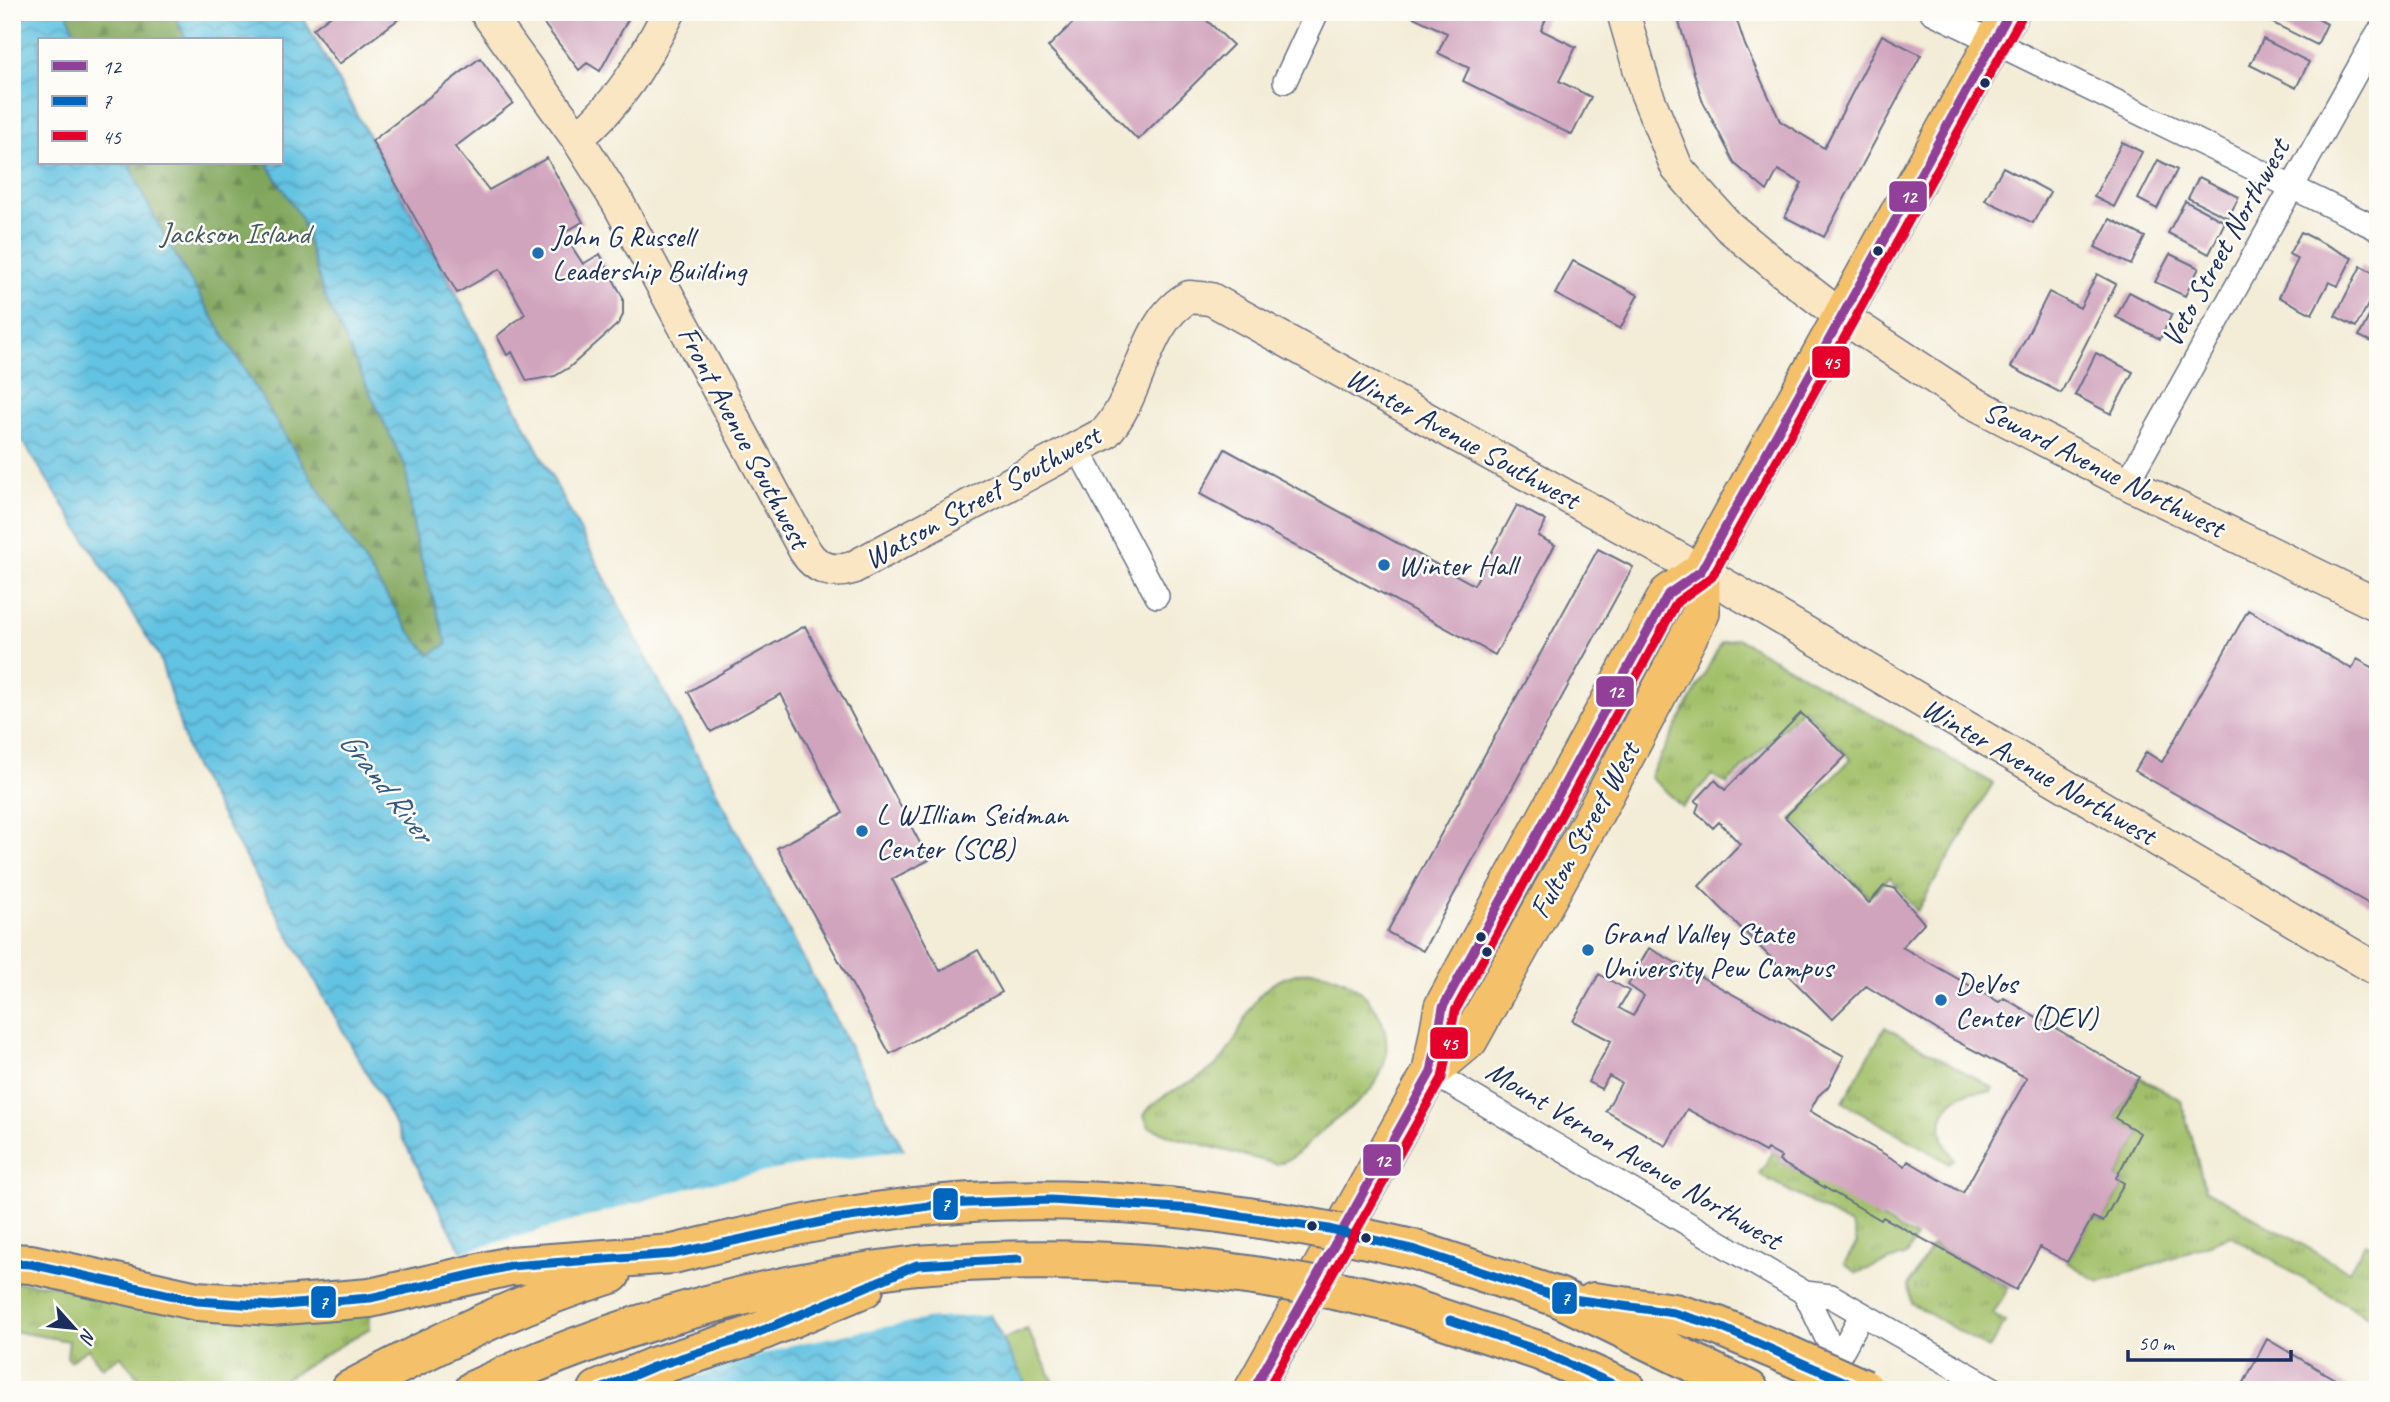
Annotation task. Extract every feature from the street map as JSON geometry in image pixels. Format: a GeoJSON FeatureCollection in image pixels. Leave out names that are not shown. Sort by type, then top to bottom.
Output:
{"type":"FeatureCollection","features":[{"type":"Feature","properties":{"kind":"highway"},"geometry":{"type":"LineString","coordinates":[[350,1390],[448,1338],[556,1291],[673,1254],[755,1234],[835,1219],[943,1204],[1051,1200],[1193,1209],[1329,1229],[1412,1249],[1558,1297],[1749,1390]]}},
{"type":"Feature","properties":{"kind":"highway"},"geometry":{"type":"LineString","coordinates":[[12,1263],[31,1264],[197,1301],[271,1306],[370,1298],[510,1266],[673,1254]]}},
{"type":"Feature","properties":{"kind":"highway"},"geometry":{"type":"LineString","coordinates":[[475,1389],[574,1346],[697,1308],[838,1277],[917,1265],[1061,1259],[1174,1264],[1251,1274],[1398,1304],[1540,1351],[1627,1390]]}},
{"type":"Feature","properties":{"kind":"highway"},"geometry":{"type":"LineString","coordinates":[[598,1390],[653,1367],[747,1337],[917,1265]]}},
{"type":"Feature","properties":{"kind":"highway"},"geometry":{"type":"LineString","coordinates":[[1558,1297],[1674,1313],[1718,1326],[1865,1389]]}},
{"type":"Feature","properties":{"kind":"main road","name":"Fulton Street West"},"geometry":{"type":"LineString","coordinates":[[1253,1390],[1431,1072],[1443,1007],[1668,594],[1701,571],[2002,28]]}},
{"type":"Feature","properties":{"kind":"street","name":"Front Avenue Southwest"},"geometry":{"type":"LineString","coordinates":[[486,12],[577,138],[639,239],[805,551],[810,559],[829,571]]}},
{"type":"Feature","properties":{"kind":"street"},"geometry":{"type":"LineString","coordinates":[[577,138],[605,115],[626,90],[669,12]]}},
{"type":"Feature","properties":{"kind":"street"},"geometry":{"type":"LineString","coordinates":[[1285,80],[1317,12]]}},
{"type":"Feature","properties":{"kind":"street","name":"Seward Avenue Northwest"},"geometry":{"type":"LineString","coordinates":[[1623,12],[1646,92],[1677,168],[1728,226],[1841,316],[1970,401],[2127,484],[2378,605]]}},
{"type":"Feature","properties":{"kind":"street"},"geometry":{"type":"LineString","coordinates":[[1932,12],[2002,28],[2291,187],[2378,229]]}},
{"type":"Feature","properties":{"kind":"street","name":"Veto Street Northwest"},"geometry":{"type":"LineString","coordinates":[[2127,484],[2378,33]]}},
{"type":"Feature","properties":{"kind":"street","name":"Watson Street Southwest"},"geometry":{"type":"LineString","coordinates":[[829,571],[852,568],[1078,449],[1105,432],[1119,416],[1156,334],[1174,307],[1189,297],[1198,296],[1226,305]]}},
{"type":"Feature","properties":{"kind":"street","name":"Winter Avenue Southwest"},"geometry":{"type":"LineString","coordinates":[[1226,305],[1701,571]]}},
{"type":"Feature","properties":{"kind":"street"},"geometry":{"type":"LineString","coordinates":[[1078,449],[1157,596]]}},
{"type":"Feature","properties":{"kind":"street","name":"Winter Avenue Northwest"},"geometry":{"type":"LineString","coordinates":[[1701,571],[2378,970]]}},
{"type":"Feature","properties":{"kind":"street","name":"Mount Vernon Avenue Northwest"},"geometry":{"type":"LineString","coordinates":[[1431,1072],[1805,1293],[1831,1296],[1995,1390]]}},
{"type":"Feature","properties":{"kind":"street"},"geometry":{"type":"LineString","coordinates":[[1805,1293],[1830,1345],[1825,1382]]}},
{"type":"Feature","properties":{"kind":"street"},"geometry":{"type":"LineString","coordinates":[[1825,1382],[1862,1314]]}},
{"type":"Feature","properties":{"kind":"green space"},"geometry":{"type":"Polygon","coordinates":[[[67,12],[174,12],[185,38],[76,38],[67,12]]]}},
{"type":"Feature","properties":{"kind":"green space","name":"Jackson Island"},"geometry":{"type":"Polygon","coordinates":[[[129,164],[268,164],[301,218],[324,295],[406,469],[415,538],[447,644],[430,655],[410,632],[271,413],[150,209],[129,164]]]}},
{"type":"Feature","properties":{"kind":"green space"},"geometry":{"type":"Polygon","coordinates":[[[1737,638],[1993,783],[1917,911],[1890,877],[1869,897],[1792,819],[1851,759],[1803,708],[1727,784],[1712,775],[1682,807],[1650,776],[1721,643],[1737,638]]]}},
{"type":"Feature","properties":{"kind":"green space"},"geometry":{"type":"Polygon","coordinates":[[[1312,971],[1333,976],[1352,985],[1367,998],[1379,1015],[1385,1033],[1386,1053],[1381,1073],[1369,1092],[1294,1156],[1276,1164],[1174,1137],[1149,1127],[1144,1116],[1150,1107],[1157,1100],[1214,1067],[1237,1037],[1260,995],[1288,976],[1312,971]]]}},
{"type":"Feature","properties":{"kind":"green space"},"geometry":{"type":"Polygon","coordinates":[[[1885,1027],[1993,1088],[1991,1092],[1976,1091],[1963,1095],[1953,1101],[1946,1110],[1942,1133],[1954,1159],[1949,1163],[1843,1102],[1885,1027]]]}},
{"type":"Feature","properties":{"kind":"green space"},"geometry":{"type":"Polygon","coordinates":[[[2139,1077],[2181,1100],[2205,1189],[2349,1271],[2365,1243],[2378,1250],[2378,1323],[2231,1236],[2099,1282],[2067,1262],[2093,1217],[2103,1222],[2124,1183],[2116,1178],[2140,1133],[2115,1118],[2139,1077]]]}},
{"type":"Feature","properties":{"kind":"green space"},"geometry":{"type":"Polygon","coordinates":[[[1773,1152],[1781,1157],[1780,1161],[1916,1238],[1906,1255],[1857,1273],[1844,1264],[1857,1243],[1852,1226],[1759,1174],[1773,1152]]]}},
{"type":"Feature","properties":{"kind":"green space"},"geometry":{"type":"Polygon","coordinates":[[[1932,1245],[2009,1287],[1993,1314],[2005,1322],[1989,1349],[1911,1303],[1908,1286],[1932,1245]]]}},
{"type":"Feature","properties":{"kind":"green space"},"geometry":{"type":"Polygon","coordinates":[[[12,1282],[370,1310],[370,1328],[266,1390],[147,1390],[121,1356],[102,1368],[88,1349],[70,1361],[67,1357],[69,1341],[12,1331],[12,1282]]]}},
{"type":"Feature","properties":{"kind":"green space"},"geometry":{"type":"Polygon","coordinates":[[[1027,1329],[1058,1390],[1029,1390],[1002,1340],[1027,1329]]]}},
{"type":"Feature","properties":{"kind":"water","name":"Grand River"},"geometry":{"type":"Polygon","coordinates":[[[12,12],[67,12],[76,38],[38,38],[38,164],[129,164],[174,253],[271,413],[410,632],[430,655],[447,644],[415,538],[406,469],[324,295],[301,218],[268,164],[284,164],[284,38],[185,38],[174,12],[300,12],[459,299],[1029,1390],[534,1390],[386,1107],[191,761],[159,656],[12,424],[12,12]]]}},
{"type":"Feature","properties":{"kind":"pier"},"geometry":{"type":"Polygon","coordinates":[[[907,1150],[993,1314],[926,1319],[792,1345],[655,1390],[530,1390],[460,1253],[699,1185],[821,1161],[907,1150]]]}},
{"type":"Feature","properties":{"kind":"building"},"geometry":{"type":"Polygon","coordinates":[[[335,12],[408,12],[339,64],[313,29],[335,12]]]}},
{"type":"Feature","properties":{"kind":"building"},"geometry":{"type":"Polygon","coordinates":[[[535,12],[632,12],[600,71],[587,63],[579,70],[535,12]]]}},
{"type":"Feature","properties":{"kind":"building"},"geometry":{"type":"Polygon","coordinates":[[[1084,12],[1198,12],[1233,45],[1138,140],[1048,47],[1084,12]]]}},
{"type":"Feature","properties":{"kind":"building"},"geometry":{"type":"Polygon","coordinates":[[[1403,12],[1549,12],[1541,30],[1576,47],[1559,81],[1591,97],[1572,135],[1463,81],[1469,68],[1438,53],[1447,33],[1403,12]]]}},
{"type":"Feature","properties":{"kind":"building"},"geometry":{"type":"Polygon","coordinates":[[[1676,12],[1734,12],[1745,45],[1780,121],[1824,148],[1882,35],[1921,55],[1824,237],[1785,217],[1802,183],[1778,170],[1767,191],[1735,164],[1702,100],[1676,12]]]}},
{"type":"Feature","properties":{"kind":"building"},"geometry":{"type":"Polygon","coordinates":[[[2274,12],[2305,12],[2327,24],[2317,45],[2269,21],[2274,12]]]}},
{"type":"Feature","properties":{"kind":"building"},"geometry":{"type":"Polygon","coordinates":[[[2263,39],[2309,62],[2296,88],[2250,65],[2263,39]]]}},
{"type":"Feature","properties":{"kind":"building"},"geometry":{"type":"Polygon","coordinates":[[[480,58],[513,103],[455,147],[489,190],[547,158],[583,222],[563,233],[583,264],[600,254],[623,298],[623,315],[619,323],[570,367],[555,376],[527,381],[512,352],[507,355],[497,336],[525,314],[500,269],[457,293],[372,141],[480,58]]]}},
{"type":"Feature","properties":{"kind":"building"},"geometry":{"type":"Polygon","coordinates":[[[2122,142],[2142,152],[2114,207],[2094,197],[2122,142]]]}},
{"type":"Feature","properties":{"kind":"building"},"geometry":{"type":"Polygon","coordinates":[[[2158,160],[2177,170],[2157,209],[2138,199],[2158,160]]]}},
{"type":"Feature","properties":{"kind":"building"},"geometry":{"type":"Polygon","coordinates":[[[2003,167],[2050,192],[2033,223],[1985,200],[2003,167]]]}},
{"type":"Feature","properties":{"kind":"building"},"geometry":{"type":"Polygon","coordinates":[[[2199,177],[2239,197],[2228,218],[2188,198],[2199,177]]]}},
{"type":"Feature","properties":{"kind":"building"},"geometry":{"type":"Polygon","coordinates":[[[2185,201],[2225,222],[2209,254],[2168,233],[2185,201]]]}},
{"type":"Feature","properties":{"kind":"building"},"geometry":{"type":"Polygon","coordinates":[[[2110,219],[2145,237],[2131,265],[2095,247],[2110,219]]]}},
{"type":"Feature","properties":{"kind":"building"},"geometry":{"type":"Polygon","coordinates":[[[2301,232],[2352,258],[2338,286],[2329,282],[2312,314],[2279,297],[2298,259],[2289,254],[2301,232]]]}},
{"type":"Feature","properties":{"kind":"building"},"geometry":{"type":"Polygon","coordinates":[[[2170,254],[2199,268],[2185,296],[2155,282],[2170,254]]]}},
{"type":"Feature","properties":{"kind":"building"},"geometry":{"type":"Polygon","coordinates":[[[1573,261],[1638,295],[1620,329],[1555,294],[1573,261]]]}},
{"type":"Feature","properties":{"kind":"building"},"geometry":{"type":"Polygon","coordinates":[[[2361,266],[2378,275],[2378,286],[2356,327],[2335,316],[2361,266]]]}},
{"type":"Feature","properties":{"kind":"building"},"geometry":{"type":"Polygon","coordinates":[[[2097,274],[2116,284],[2061,393],[2011,367],[2049,292],[2080,308],[2097,274]]]}},
{"type":"Feature","properties":{"kind":"building"},"geometry":{"type":"Polygon","coordinates":[[[2129,292],[2172,314],[2160,339],[2116,317],[2129,292]]]}},
{"type":"Feature","properties":{"kind":"building"},"geometry":{"type":"Polygon","coordinates":[[[2378,299],[2378,345],[2359,336],[2378,299]]]}},
{"type":"Feature","properties":{"kind":"building"},"geometry":{"type":"Polygon","coordinates":[[[2096,353],[2133,372],[2111,414],[2075,395],[2096,353]]]}},
{"type":"Feature","properties":{"kind":"building","name":"Winter Hall"},"geometry":{"type":"Polygon","coordinates":[[[1225,449],[1474,585],[1517,505],[1546,521],[1538,536],[1555,545],[1495,655],[1200,494],[1225,449]]]}},
{"type":"Feature","properties":{"kind":"building"},"geometry":{"type":"Polygon","coordinates":[[[1598,549],[1633,567],[1423,951],[1387,932],[1598,549]]]}},
{"type":"Feature","properties":{"kind":"building"},"geometry":{"type":"Polygon","coordinates":[[[2248,610],[2352,669],[2357,659],[2378,671],[2378,909],[2135,771],[2146,752],[2162,762],[2248,610]]]}},
{"type":"Feature","properties":{"kind":"building","name":"L WIlliam Seidman Center (SCB)"},"geometry":{"type":"Polygon","coordinates":[[[805,626],[929,860],[892,879],[940,971],[978,950],[1002,992],[890,1054],[777,848],[843,813],[781,694],[711,732],[688,692],[805,626]]]}},
{"type":"Feature","properties":{"kind":"building","name":"DeVos Center (DEV)"},"geometry":{"type":"Polygon","coordinates":[[[1801,713],[1846,756],[1785,817],[1869,903],[1884,886],[1894,888],[1924,923],[1902,947],[1999,1002],[2004,998],[2139,1077],[2115,1118],[2140,1133],[2116,1178],[2124,1183],[2103,1222],[2093,1217],[2067,1262],[2040,1247],[2016,1290],[1883,1217],[1881,1220],[1779,1161],[1781,1157],[1767,1149],[1765,1152],[1687,1109],[1666,1146],[1606,1111],[1621,1083],[1609,1076],[1601,1089],[1588,1082],[1611,1041],[1573,1021],[1599,974],[1629,991],[1619,1008],[1633,1016],[1644,996],[1628,985],[1649,948],[1844,1056],[1828,1087],[1818,1096],[1810,1111],[1905,1166],[1908,1161],[1963,1193],[2027,1078],[1952,1039],[1866,986],[1832,1019],[1699,886],[1740,844],[1719,822],[1713,828],[1696,812],[1699,804],[1695,801],[1715,780],[1725,790],[1801,713]]]}},
{"type":"Feature","properties":{"kind":"building"},"geometry":{"type":"Polygon","coordinates":[[[2267,1339],[2353,1390],[2240,1390],[2267,1339]]]}},
{"type":"Feature","properties":{"kind":"transit line","name":"12"},"geometry":{"type":"LineString","coordinates":[[1253,1390],[1431,1072],[1443,1007],[1668,594],[1701,571],[2010,12]]}},
{"type":"Feature","properties":{"kind":"transit line","name":"45"},"geometry":{"type":"LineString","coordinates":[[1267,1390],[1442,1078],[1455,1011],[1677,602],[1712,577],[2021,18]]}},
{"type":"Feature","properties":{"kind":"transit line","name":"7"},"geometry":{"type":"LineString","coordinates":[[12,1263],[31,1264],[197,1301],[271,1306],[370,1298],[510,1266],[673,1254],[835,1219],[943,1204],[1051,1200],[1193,1209],[1329,1229],[1412,1249],[1558,1297],[1674,1313],[1718,1326],[1864,1390]]}},
{"type":"Feature","properties":{"kind":"transit line","name":"7"},"geometry":{"type":"LineString","coordinates":[[599,1390],[653,1367],[747,1337],[917,1265],[1019,1259]]}},
{"type":"Feature","properties":{"kind":"transit line","name":"7"},"geometry":{"type":"LineString","coordinates":[[1450,1320],[1540,1351],[1626,1390]]}},
{"type":"Feature","properties":{"kind":"place","name":"John G Russell Leadership Building"},"geometry":{"type":"Point","coordinates":[538,253]}},
{"type":"Feature","properties":{"kind":"place","name":"Winter Hall"},"geometry":{"type":"Point","coordinates":[1384,565]}},
{"type":"Feature","properties":{"kind":"place","name":"L WIlliam Seidman Center (SCB)"},"geometry":{"type":"Point","coordinates":[862,831]}},
{"type":"Feature","properties":{"kind":"place","name":"Grand Valley State University Pew Campus"},"geometry":{"type":"Point","coordinates":[1588,950]}},
{"type":"Feature","properties":{"kind":"place","name":"DeVos Center (DEV)"},"geometry":{"type":"Point","coordinates":[1941,1000]}}]}
